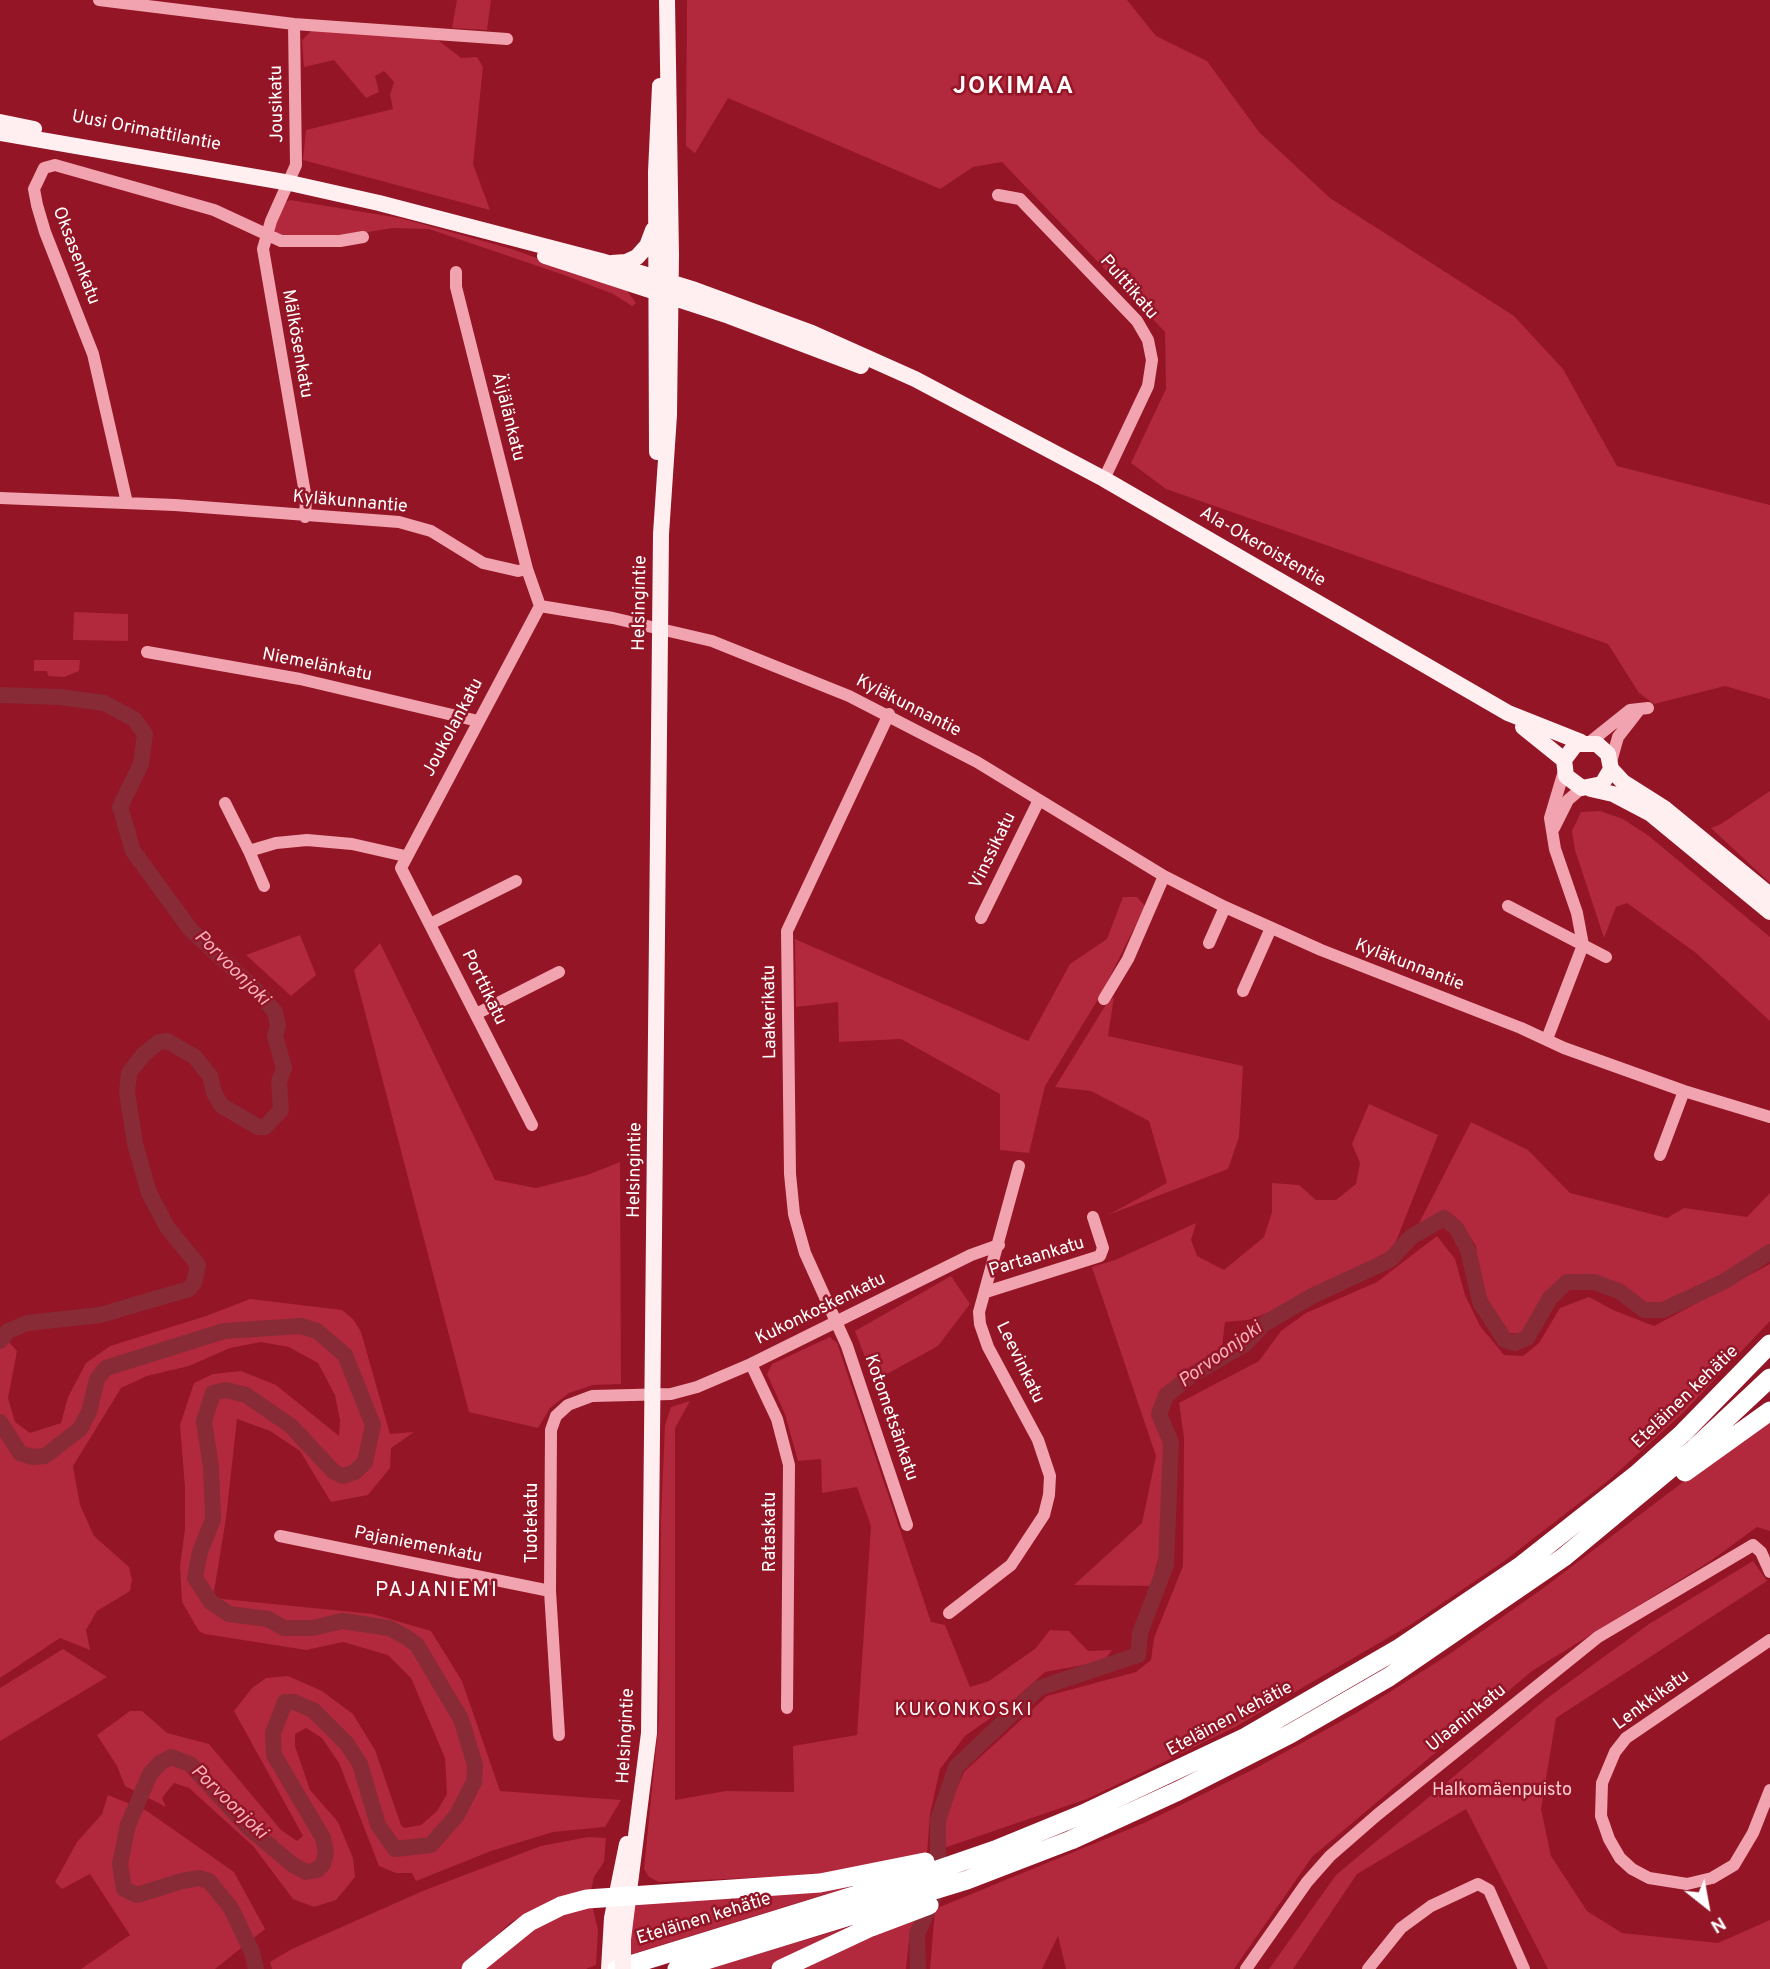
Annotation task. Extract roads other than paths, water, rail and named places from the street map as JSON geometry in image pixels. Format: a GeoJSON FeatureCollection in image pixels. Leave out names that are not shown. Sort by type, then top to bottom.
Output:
{"type":"FeatureCollection","features":[{"type":"Feature","properties":{"kind":"highway","name":"Eteläinen kehätie"},"geometry":{"type":"LineString","coordinates":[[620,1969],[907,1890],[967,1885],[1070,1839],[1174,1783],[1398,1648],[1522,1564],[1636,1475],[1770,1344]]}},
{"type":"Feature","properties":{"kind":"highway","name":"Eteläinen kehätie"},"geometry":{"type":"LineString","coordinates":[[677,1969],[907,1890],[967,1855],[1174,1783],[1332,1711],[1464,1628],[1564,1557],[1694,1449],[1770,1378]]}},
{"type":"Feature","properties":{"kind":"highway"},"geometry":{"type":"LineString","coordinates":[[1464,1628],[1547,1572],[1770,1411]]}},
{"type":"Feature","properties":{"kind":"highway"},"geometry":{"type":"LineString","coordinates":[[471,1969],[544,1913],[587,1899],[808,1884],[907,1890]]}},
{"type":"Feature","properties":{"kind":"highway"},"geometry":{"type":"LineString","coordinates":[[781,1969],[907,1890]]}},
{"type":"Feature","properties":{"kind":"main road","name":"Helsingintie"},"geometry":{"type":"LineString","coordinates":[[663,288],[656,210],[658,114],[667,5]]}},
{"type":"Feature","properties":{"kind":"main road","name":"Helsingintie"},"geometry":{"type":"LineString","coordinates":[[609,1969],[617,1941],[622,1896],[641,1805],[649,1733],[661,534],[656,416],[663,288],[667,5]]}},
{"type":"Feature","properties":{"kind":"main road","name":"Uusi Orimattilantie"},"geometry":{"type":"LineString","coordinates":[[0,122],[216,165],[411,211],[601,261],[663,288]]}},
{"type":"Feature","properties":{"kind":"main road","name":"Uusi Orimattilantie"},"geometry":{"type":"LineString","coordinates":[[0,133],[287,182]]}},
{"type":"Feature","properties":{"kind":"main road"},"geometry":{"type":"LineString","coordinates":[[601,261],[626,262],[643,252],[650,239],[656,210]]}},
{"type":"Feature","properties":{"kind":"main road","name":"Uusi Orimattilantie"},"geometry":{"type":"LineString","coordinates":[[512,239],[529,250],[663,288]]}},
{"type":"Feature","properties":{"kind":"main road","name":"Ala-Okeroistentie"},"geometry":{"type":"LineString","coordinates":[[663,288],[994,422],[1104,479],[1508,713],[1586,742]]}},
{"type":"Feature","properties":{"kind":"main road","name":"Ala-Okeroistentie"},"geometry":{"type":"LineString","coordinates":[[1508,713],[1564,766]]}},
{"type":"Feature","properties":{"kind":"main road"},"geometry":{"type":"LineString","coordinates":[[1770,895],[1664,808],[1623,782],[1611,765],[1604,748],[1586,742],[1572,747],[1564,766],[1569,780],[1587,788],[1613,794],[1651,814],[1770,912]]}},
{"type":"Feature","properties":{"kind":"main road"},"geometry":{"type":"LineString","coordinates":[[1587,788],[1602,784],[1611,765]]}},
{"type":"Feature","properties":{"kind":"main road","name":"Helsingintie"},"geometry":{"type":"LineString","coordinates":[[617,1941],[620,1969]]}},
{"type":"Feature","properties":{"kind":"street"},"geometry":{"type":"LineString","coordinates":[[99,0],[294,24],[507,39]]}},
{"type":"Feature","properties":{"kind":"street","name":"Jousikatu"},"geometry":{"type":"LineString","coordinates":[[287,182],[296,165],[298,135],[294,24]]}},
{"type":"Feature","properties":{"kind":"street","name":"Oksasenkatu"},"geometry":{"type":"LineString","coordinates":[[127,503],[93,354],[37,205],[34,189],[38,176],[44,168],[55,165],[214,210],[267,236]]}},
{"type":"Feature","properties":{"kind":"street","name":"Mälkösenkatu"},"geometry":{"type":"LineString","coordinates":[[287,182],[262,249],[306,499],[305,517]]}},
{"type":"Feature","properties":{"kind":"street","name":"Pulttikatu"},"geometry":{"type":"LineString","coordinates":[[998,195],[1020,199],[1138,321],[1148,340],[1152,360],[1148,386],[1104,479]]}},
{"type":"Feature","properties":{"kind":"street"},"geometry":{"type":"LineString","coordinates":[[267,236],[281,241],[306,242],[363,237]]}},
{"type":"Feature","properties":{"kind":"street","name":"Äijälänkatu"},"geometry":{"type":"LineString","coordinates":[[456,272],[456,287],[527,569]]}},
{"type":"Feature","properties":{"kind":"street","name":"Kyläkunnantie"},"geometry":{"type":"LineString","coordinates":[[0,498],[127,503],[399,522],[431,531],[483,563],[518,570],[527,569]]}},
{"type":"Feature","properties":{"kind":"street"},"geometry":{"type":"LineString","coordinates":[[527,569],[540,606]]}},
{"type":"Feature","properties":{"kind":"street","name":"Kyläkunnantie"},"geometry":{"type":"LineString","coordinates":[[540,606],[712,641],[890,714],[977,761],[1164,876],[1225,907],[1563,1048],[1684,1091],[1770,1117]]}},
{"type":"Feature","properties":{"kind":"street","name":"Joukolankatu"},"geometry":{"type":"LineString","coordinates":[[403,862],[540,606]]}},
{"type":"Feature","properties":{"kind":"street","name":"Niemelänkatu"},"geometry":{"type":"LineString","coordinates":[[147,652],[300,679],[478,720]]}},
{"type":"Feature","properties":{"kind":"street"},"geometry":{"type":"LineString","coordinates":[[1586,742],[1630,710],[1643,709],[1618,737],[1611,765]]}},
{"type":"Feature","properties":{"kind":"street","name":"Laakerikatu"},"geometry":{"type":"LineString","coordinates":[[838,1322],[805,1253],[794,1214],[790,1174],[788,931],[890,714]]}},
{"type":"Feature","properties":{"kind":"street"},"geometry":{"type":"LineString","coordinates":[[1546,1039],[1583,945],[1582,931],[1550,818],[1564,766]]}},
{"type":"Feature","properties":{"kind":"street"},"geometry":{"type":"LineString","coordinates":[[1552,831],[1568,800],[1587,788]]}},
{"type":"Feature","properties":{"kind":"street","name":"Vinssikatu"},"geometry":{"type":"LineString","coordinates":[[981,918],[1039,800]]}},
{"type":"Feature","properties":{"kind":"street"},"geometry":{"type":"LineString","coordinates":[[225,803],[264,886]]}},
{"type":"Feature","properties":{"kind":"street"},"geometry":{"type":"LineString","coordinates":[[248,850],[276,843],[307,840],[352,844],[403,862]]}},
{"type":"Feature","properties":{"kind":"street","name":"Porttikatu"},"geometry":{"type":"LineString","coordinates":[[403,862],[532,1125]]}},
{"type":"Feature","properties":{"kind":"street"},"geometry":{"type":"LineString","coordinates":[[1104,999],[1128,959],[1164,876]]}},
{"type":"Feature","properties":{"kind":"street"},"geometry":{"type":"LineString","coordinates":[[432,923],[516,881]]}},
{"type":"Feature","properties":{"kind":"street"},"geometry":{"type":"LineString","coordinates":[[1508,906],[1606,957]]}},
{"type":"Feature","properties":{"kind":"street"},"geometry":{"type":"LineString","coordinates":[[1209,943],[1225,907]]}},
{"type":"Feature","properties":{"kind":"street"},"geometry":{"type":"LineString","coordinates":[[1243,991],[1271,928]]}},
{"type":"Feature","properties":{"kind":"street"},"geometry":{"type":"LineString","coordinates":[[476,1014],[559,972]]}},
{"type":"Feature","properties":{"kind":"street"},"geometry":{"type":"LineString","coordinates":[[1660,1156],[1684,1091]]}},
{"type":"Feature","properties":{"kind":"street","name":"Leevinkatu"},"geometry":{"type":"LineString","coordinates":[[949,1612],[1011,1565],[1044,1515],[1050,1476],[1038,1440],[982,1335],[979,1312],[1019,1166]]}},
{"type":"Feature","properties":{"kind":"street","name":"Partaankatu"},"geometry":{"type":"LineString","coordinates":[[986,1292],[1100,1256],[1103,1248],[1093,1217]]}},
{"type":"Feature","properties":{"kind":"street","name":"Kukonkoskenkatu"},"geometry":{"type":"LineString","coordinates":[[654,1395],[697,1387],[751,1364],[971,1255],[999,1245]]}},
{"type":"Feature","properties":{"kind":"street","name":"Kotometsänkatu"},"geometry":{"type":"LineString","coordinates":[[838,1322],[907,1525]]}},
{"type":"Feature","properties":{"kind":"street","name":"Rataskatu"},"geometry":{"type":"LineString","coordinates":[[751,1364],[777,1419],[789,1465],[787,1708]]}},
{"type":"Feature","properties":{"kind":"street","name":"Tuotekatu"},"geometry":{"type":"LineString","coordinates":[[559,1735],[550,1591],[551,1430],[556,1416],[568,1405],[592,1396],[654,1395]]}},
{"type":"Feature","properties":{"kind":"street","name":"Pajaniemenkatu"},"geometry":{"type":"LineString","coordinates":[[280,1536],[550,1591]]}},
{"type":"Feature","properties":{"kind":"street","name":"Ulaaninkatu"},"geometry":{"type":"LineString","coordinates":[[1246,1969],[1307,1882],[1330,1856],[1598,1637],[1753,1545],[1754,1555],[1766,1566]]}},
{"type":"Feature","properties":{"kind":"street","name":"Lenkkikatu"},"geometry":{"type":"LineString","coordinates":[[1770,1640],[1626,1738],[1615,1752],[1602,1783],[1601,1816],[1609,1839],[1620,1858],[1633,1869],[1649,1878],[1687,1884],[1712,1878],[1734,1865],[1753,1833],[1770,1790]]}},
{"type":"Feature","properties":{"kind":"street"},"geometry":{"type":"LineString","coordinates":[[1368,1969],[1401,1928],[1431,1906],[1478,1884],[1489,1890],[1524,1969]]}},
{"type":"Feature","properties":{"kind":"waterway","name":"Porvoonjoki"},"geometry":{"type":"LineString","coordinates":[[0,695],[60,697],[104,703],[134,719],[145,734],[141,764],[120,807],[133,851],[190,929],[260,994],[275,1012],[278,1026],[275,1036],[284,1068],[279,1082],[281,1110],[265,1127],[258,1127],[222,1106],[214,1093],[210,1076],[195,1057],[167,1041],[159,1042],[143,1055],[129,1073],[127,1092],[135,1144],[149,1193],[167,1227],[198,1265],[194,1283],[189,1289],[100,1315],[27,1323],[8,1331],[0,1341]]}},
{"type":"Feature","properties":{"kind":"waterway","name":"Porvoonjoki"},"geometry":{"type":"LineString","coordinates":[[918,1969],[917,1934],[934,1896],[938,1875],[938,1820],[956,1767],[1039,1688],[1138,1655],[1140,1633],[1166,1565],[1171,1442],[1159,1414],[1166,1396],[1190,1376],[1245,1344],[1264,1324],[1314,1295],[1390,1260],[1411,1237],[1444,1218],[1457,1229],[1468,1250],[1480,1302],[1505,1340],[1514,1343],[1527,1338],[1550,1298],[1567,1282],[1594,1282],[1619,1291],[1644,1310],[1663,1310],[1723,1282],[1770,1252]]}},
{"type":"Feature","properties":{"kind":"waterway","name":"Porvoonjoki"},"geometry":{"type":"LineString","coordinates":[[0,1422],[20,1453],[32,1457],[45,1456],[80,1429],[89,1412],[97,1379],[106,1368],[224,1331],[301,1326],[317,1331],[345,1355],[373,1425],[365,1462],[355,1472],[343,1476],[334,1472],[291,1426],[246,1395],[226,1390],[213,1393],[204,1421],[211,1467],[213,1519],[200,1552],[195,1578],[211,1602],[229,1614],[268,1619],[284,1628],[313,1628],[342,1621],[389,1628],[417,1645],[461,1719],[475,1765],[474,1782],[457,1815],[431,1845],[395,1849],[378,1825],[360,1764],[347,1744],[313,1710],[294,1702],[285,1702],[273,1733],[274,1755],[323,1838],[326,1853],[323,1864],[317,1870],[306,1872],[293,1865],[249,1828],[190,1764],[171,1757],[160,1763],[150,1774],[128,1825],[120,1864],[124,1889],[137,1895],[182,1881],[199,1878],[209,1881],[231,1908],[252,1952],[256,1969]]}},
{"type":"Feature","properties":{"kind":"district","name":"JOKIMAA"},"geometry":{"type":"Point","coordinates":[1014,88]}},
{"type":"Feature","properties":{"kind":"district","name":"PAJANIEMI"},"geometry":{"type":"Point","coordinates":[437,1592]}},
{"type":"Feature","properties":{"kind":"district","name":"KUKONKOSKI"},"geometry":{"type":"Point","coordinates":[964,1711]}},
{"type":"Feature","properties":{"kind":"park label","name":"Halkomäenpuisto"},"geometry":{"type":"Point","coordinates":[1502,1791]}}]}
